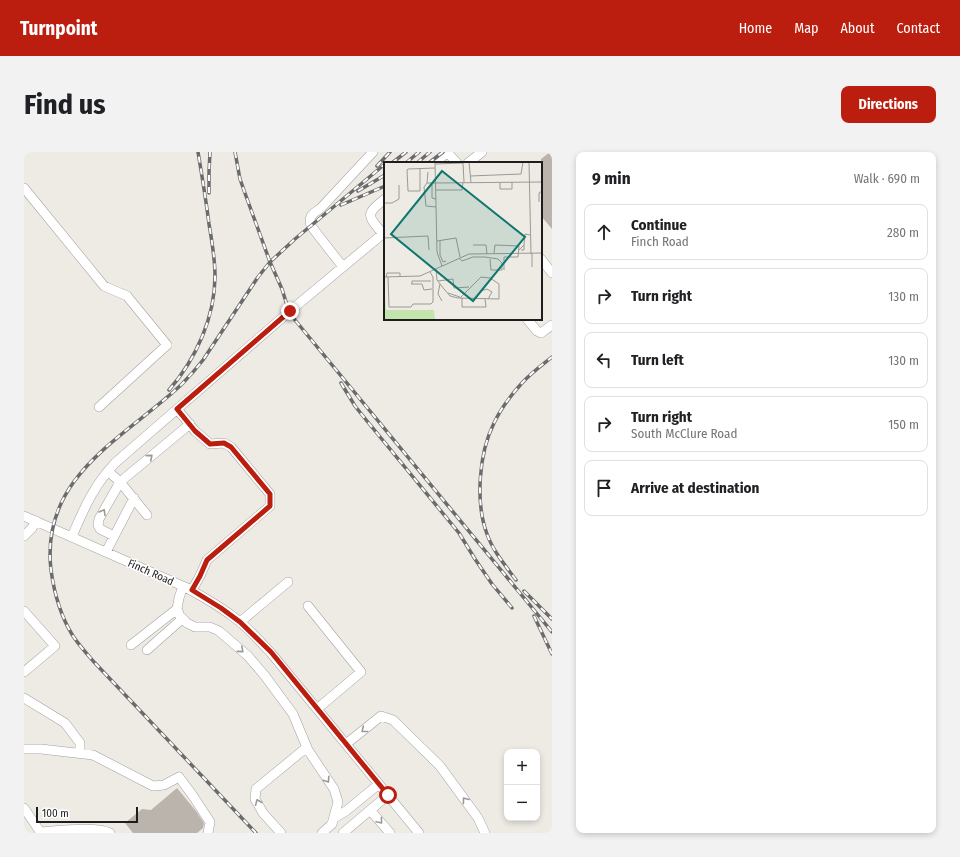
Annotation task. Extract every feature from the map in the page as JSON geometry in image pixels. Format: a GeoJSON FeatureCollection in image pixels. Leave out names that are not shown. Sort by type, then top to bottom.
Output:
{"type":"FeatureCollection","features":[{"type":"Feature","properties":{"kind":"street"},"geometry":{"type":"LineString","coordinates":[[343,267],[310,226],[309,220],[372,152]]}},
{"type":"Feature","properties":{"kind":"street"},"geometry":{"type":"LineString","coordinates":[[435,162],[448,152],[456,162]]}},
{"type":"Feature","properties":{"kind":"street"},"geometry":{"type":"LineString","coordinates":[[469,162],[482,152]]}},
{"type":"Feature","properties":{"kind":"street"},"geometry":{"type":"LineString","coordinates":[[24,188],[104,286],[127,296],[167,345],[99,407]]}},
{"type":"Feature","properties":{"kind":"street"},"geometry":{"type":"LineString","coordinates":[[72,536],[94,491],[123,455],[290,311],[384,233],[370,216],[376,206],[384,200]]}},
{"type":"Feature","properties":{"kind":"street"},"geometry":{"type":"LineString","coordinates":[[542,260],[552,273]]}},
{"type":"Feature","properties":{"kind":"street"},"geometry":{"type":"LineString","coordinates":[[528,320],[537,331],[541,333],[552,325]]}},
{"type":"Feature","properties":{"kind":"street"},"geometry":{"type":"LineString","coordinates":[[177,409],[195,431],[210,444],[224,443],[231,447],[270,494],[270,506],[207,560],[192,590]]}},
{"type":"Feature","properties":{"kind":"street"},"geometry":{"type":"LineString","coordinates":[[114,536],[100,529],[98,523],[120,482],[190,424]]}},
{"type":"Feature","properties":{"kind":"street"},"geometry":{"type":"LineString","coordinates":[[108,472],[120,482],[147,515]]}},
{"type":"Feature","properties":{"kind":"street"},"geometry":{"type":"LineString","coordinates":[[106,552],[134,498]]}},
{"type":"Feature","properties":{"kind":"street","name":"Finch Road"},"geometry":{"type":"LineString","coordinates":[[24,516],[184,586],[221,608],[240,622],[271,652],[419,833]]}},
{"type":"Feature","properties":{"kind":"street"},"geometry":{"type":"LineString","coordinates":[[24,536],[32,528],[36,521]]}},
{"type":"Feature","properties":{"kind":"street"},"geometry":{"type":"LineString","coordinates":[[240,622],[288,582]]}},
{"type":"Feature","properties":{"kind":"street"},"geometry":{"type":"LineString","coordinates":[[184,586],[179,598],[177,609],[182,619],[195,627],[210,627],[219,631],[248,656],[293,714],[307,747],[334,789],[338,802],[332,824],[322,833]]}},
{"type":"Feature","properties":{"kind":"street"},"geometry":{"type":"LineString","coordinates":[[308,606],[361,672],[317,709]]}},
{"type":"Feature","properties":{"kind":"street"},"geometry":{"type":"LineString","coordinates":[[131,645],[177,609]]}},
{"type":"Feature","properties":{"kind":"street"},"geometry":{"type":"LineString","coordinates":[[24,611],[55,646],[24,672]]}},
{"type":"Feature","properties":{"kind":"street"},"geometry":{"type":"LineString","coordinates":[[147,650],[182,619]]}},
{"type":"Feature","properties":{"kind":"street"},"geometry":{"type":"LineString","coordinates":[[24,698],[65,723],[80,743],[80,753]]}},
{"type":"Feature","properties":{"kind":"street"},"geometry":{"type":"LineString","coordinates":[[346,744],[381,716],[393,720],[440,766],[478,818],[485,833]]}},
{"type":"Feature","properties":{"kind":"street"},"geometry":{"type":"LineString","coordinates":[[281,833],[263,813],[255,799],[256,789],[307,747]]}},
{"type":"Feature","properties":{"kind":"street"},"geometry":{"type":"LineString","coordinates":[[24,749],[41,749],[94,755],[153,786],[164,785],[179,777],[210,822],[208,833]]}},
{"type":"Feature","properties":{"kind":"street"},"geometry":{"type":"LineString","coordinates":[[334,818],[346,811],[379,784]]}},
{"type":"Feature","properties":{"kind":"street"},"geometry":{"type":"LineString","coordinates":[[343,833],[388,795]]}},
{"type":"Feature","properties":{"kind":"street"},"geometry":{"type":"LineString","coordinates":[[24,808],[40,833],[85,830],[106,831],[110,833]]}},
{"type":"Feature","properties":{"kind":"street"},"geometry":{"type":"LineString","coordinates":[[370,810],[390,833]]}},
{"type":"Feature","properties":{"kind":"building"},"geometry":{"type":"Polygon","coordinates":[[[552,152],[552,229],[542,217],[541,159],[552,152]]]}},
{"type":"Feature","properties":{"kind":"building"},"geometry":{"type":"Polygon","coordinates":[[[177,788],[204,823],[203,828],[197,833],[133,833],[125,823],[142,809],[151,810],[177,788]]]}},
{"type":"Feature","properties":{"kind":"railway"},"geometry":{"type":"LineString","coordinates":[[169,390],[188,365],[202,337],[212,307],[214,291],[214,256],[198,152]]}},
{"type":"Feature","properties":{"kind":"railway"},"geometry":{"type":"LineString","coordinates":[[209,193],[210,152]]}},
{"type":"Feature","properties":{"kind":"railway"},"geometry":{"type":"LineString","coordinates":[[235,152],[240,179],[246,196],[270,262],[295,320],[552,632]]}},
{"type":"Feature","properties":{"kind":"railway"},"geometry":{"type":"LineString","coordinates":[[377,166],[390,152]]}},
{"type":"Feature","properties":{"kind":"railway"},"geometry":{"type":"LineString","coordinates":[[393,162],[406,152]]}},
{"type":"Feature","properties":{"kind":"railway"},"geometry":{"type":"LineString","coordinates":[[407,162],[419,152]]}},
{"type":"Feature","properties":{"kind":"railway"},"geometry":{"type":"LineString","coordinates":[[418,162],[430,152]]}},
{"type":"Feature","properties":{"kind":"railway"},"geometry":{"type":"LineString","coordinates":[[430,162],[443,152]]}},
{"type":"Feature","properties":{"kind":"railway"},"geometry":{"type":"LineString","coordinates":[[256,833],[94,662],[73,636],[62,613],[54,587],[51,570],[51,537],[59,509],[72,484],[90,462],[111,442],[158,405],[190,376],[203,360],[258,277],[270,262],[295,239],[384,165]]}},
{"type":"Feature","properties":{"kind":"railway"},"geometry":{"type":"LineString","coordinates":[[358,191],[384,176]]}},
{"type":"Feature","properties":{"kind":"railway"},"geometry":{"type":"LineString","coordinates":[[341,205],[384,186]]}},
{"type":"Feature","properties":{"kind":"railway"},"geometry":{"type":"LineString","coordinates":[[516,580],[493,546],[483,521],[480,493],[482,463],[489,435],[503,407],[525,379],[552,357]]}},
{"type":"Feature","properties":{"kind":"railway"},"geometry":{"type":"LineString","coordinates":[[341,383],[355,406],[459,533],[492,584],[512,608]]}},
{"type":"Feature","properties":{"kind":"railway"},"geometry":{"type":"LineString","coordinates":[[524,591],[552,619]]}},
{"type":"Feature","properties":{"kind":"railway"},"geometry":{"type":"LineString","coordinates":[[534,616],[552,654]]}},
{"type":"Feature","properties":{"kind":"route"},"geometry":{"type":"LineString","coordinates":[[290,311],[177,409],[195,431],[210,444],[224,443],[231,447],[270,494],[270,506],[207,560],[192,590],[240,622],[271,652],[388,795]]}}]}
